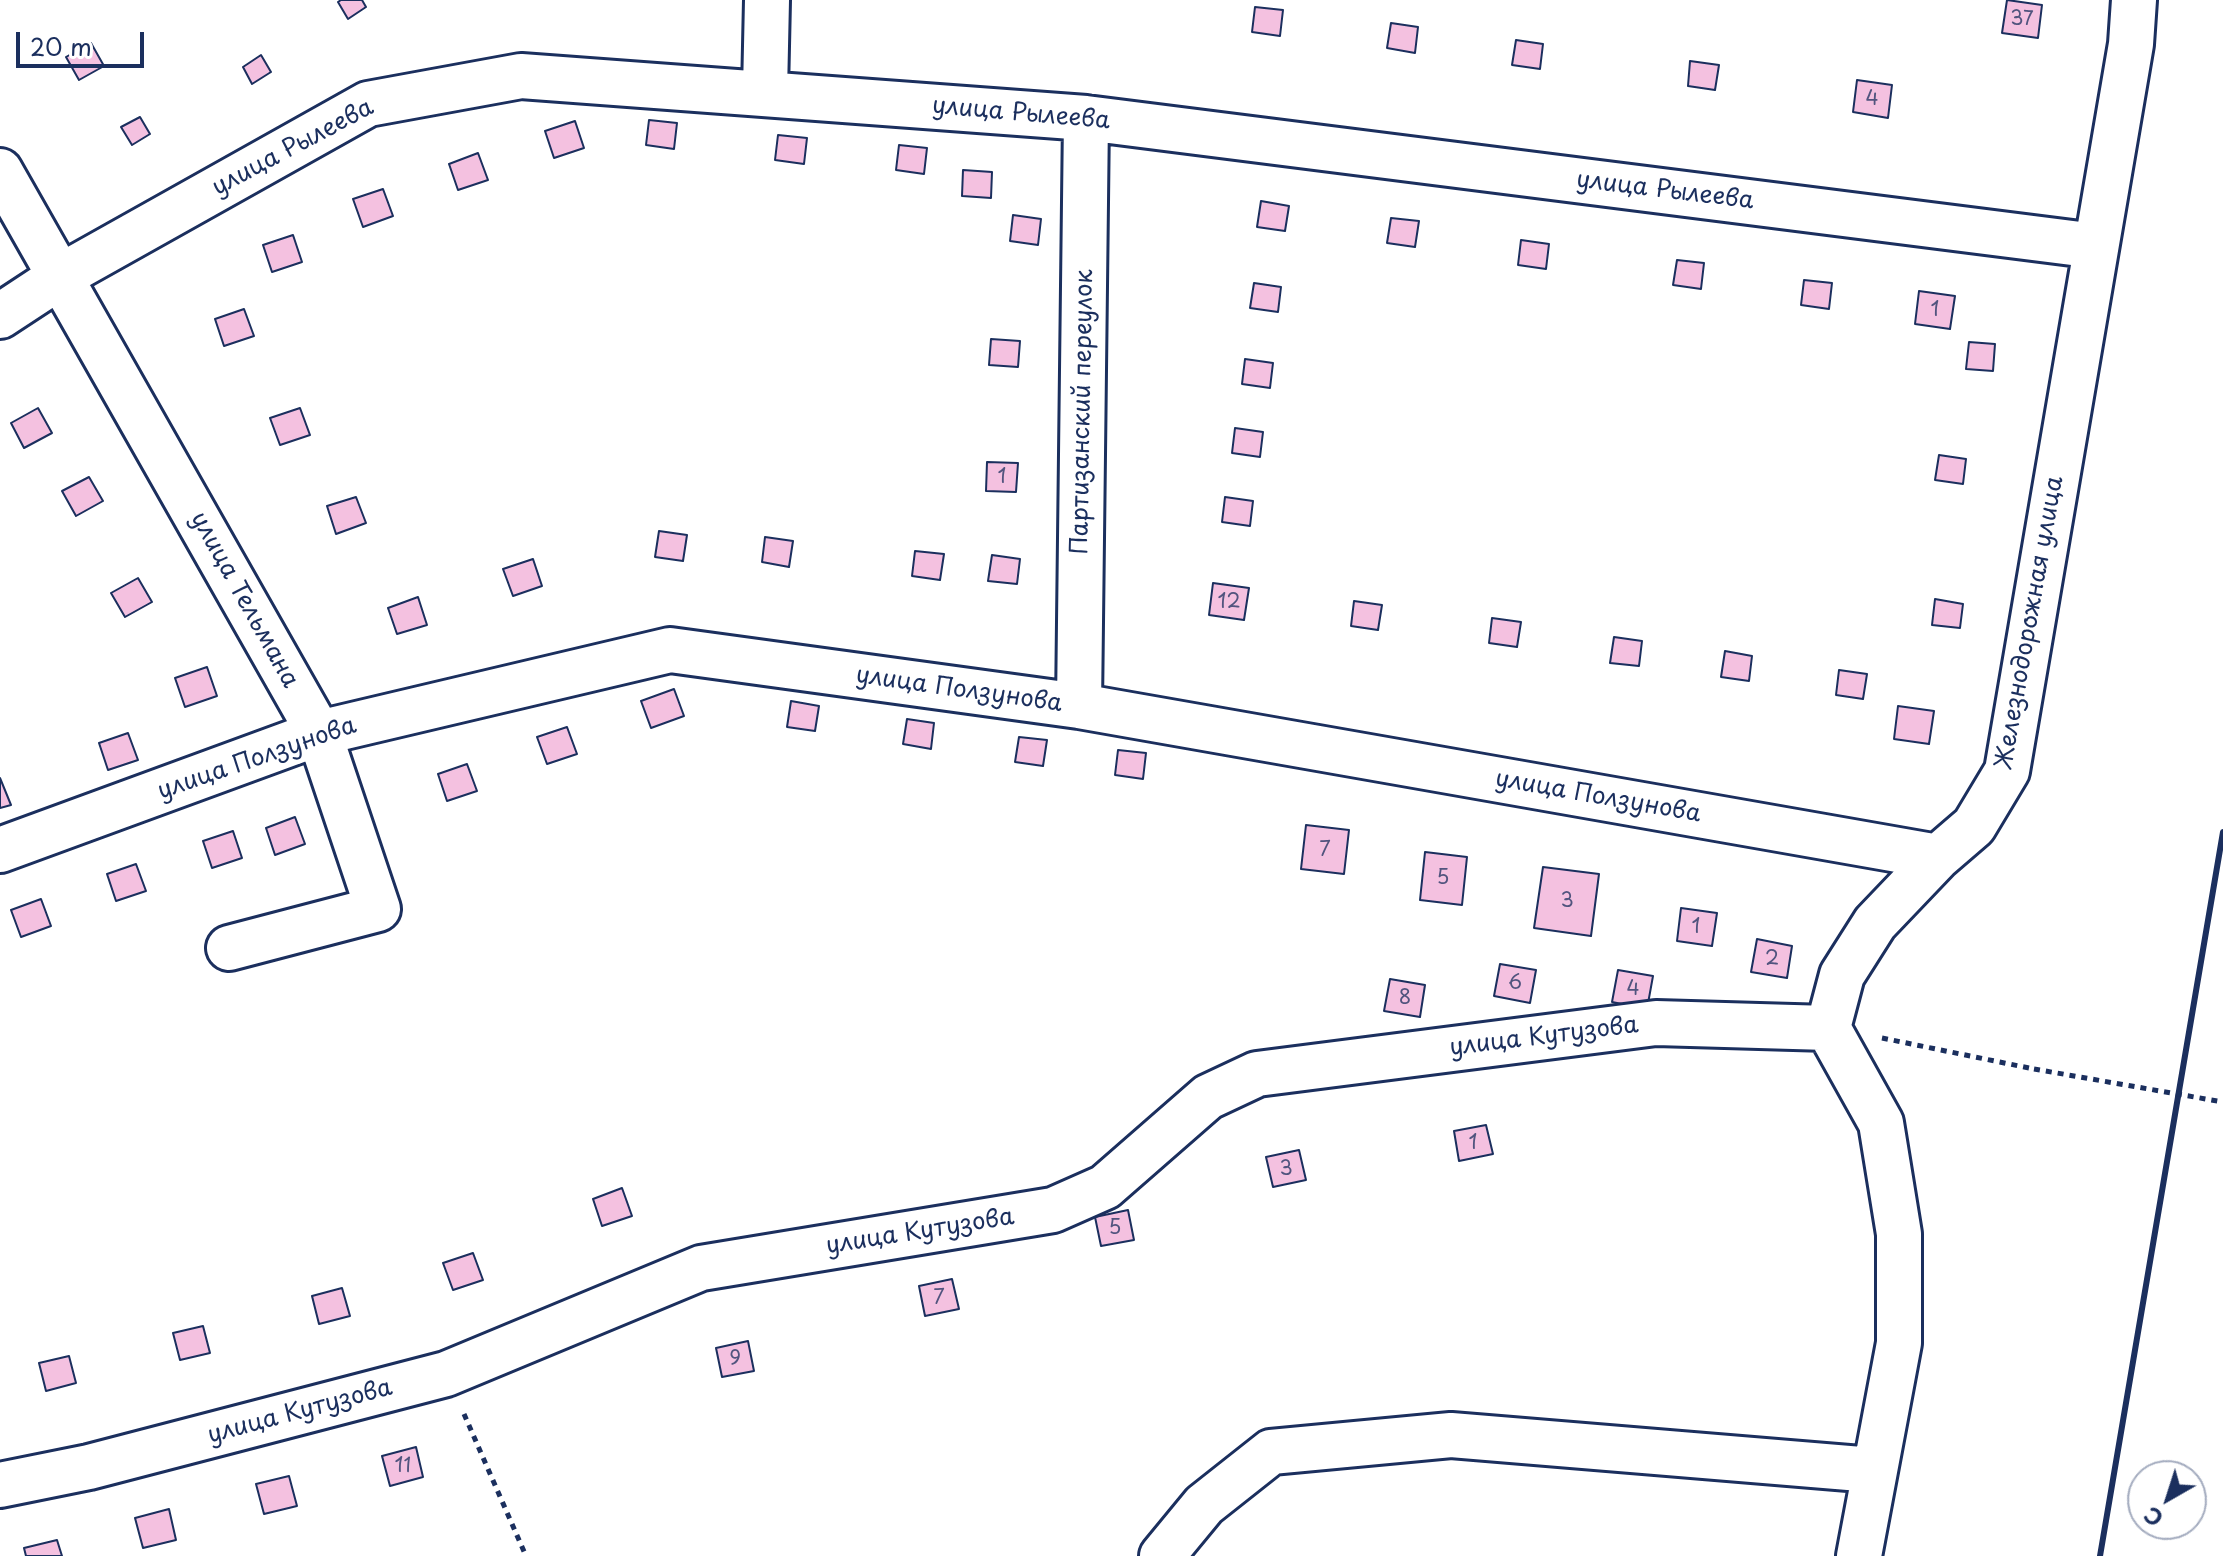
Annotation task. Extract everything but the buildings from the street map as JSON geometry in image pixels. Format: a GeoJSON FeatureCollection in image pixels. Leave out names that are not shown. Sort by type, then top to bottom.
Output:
{"type":"FeatureCollection","features":[{"type":"Feature","properties":{"kind":"street"},"geometry":{"type":"LineString","coordinates":[[765,92],[767,0]]}},
{"type":"Feature","properties":{"kind":"street","name":"Железнодорожная улица"},"geometry":{"type":"LineString","coordinates":[[1828,1028],[1842,975],[1875,923],[1938,857],[1974,826],[2007,771],[2131,44],[2134,0]]}},
{"type":"Feature","properties":{"kind":"street","name":"улица Рылеева"},"geometry":{"type":"LineString","coordinates":[[0,316],[61,276],[368,104],[521,76],[1086,118],[2096,246]]}},
{"type":"Feature","properties":{"kind":"street","name":"Партизанский переулок"},"geometry":{"type":"LineString","coordinates":[[1079,706],[1086,118]]}},
{"type":"Feature","properties":{"kind":"street","name":"улица Тельмана"},"geometry":{"type":"LineString","coordinates":[[0,171],[319,733],[378,909],[229,948]]}},
{"type":"Feature","properties":{"kind":"street","name":"улица Ползунова"},"geometry":{"type":"LineString","coordinates":[[0,850],[319,733],[670,650],[1079,706],[1938,857]]}},
{"type":"Feature","properties":{"kind":"street","name":"улица Кутузова"},"geometry":{"type":"LineString","coordinates":[[0,1485],[89,1467],[446,1374],[701,1268],[1053,1210],[1105,1187],[1208,1097],[1257,1074],[1656,1023],[1828,1028]]}},
{"type":"Feature","properties":{"kind":"street"},"geometry":{"type":"LineString","coordinates":[[1828,1028],[1881,1123],[1899,1234],[1899,1343],[1859,1556]]}},
{"type":"Feature","properties":{"kind":"street"},"geometry":{"type":"LineString","coordinates":[[1162,1556],[1204,1505],[1271,1452],[1451,1435],[1873,1470]]}},
{"type":"Feature","properties":{"kind":"path"},"geometry":{"type":"LineString","coordinates":[[1897,1040],[2223,1102]]}},
{"type":"Feature","properties":{"kind":"path"},"geometry":{"type":"LineString","coordinates":[[446,1374],[526,1556]]}},
{"type":"Feature","properties":{"kind":"railway"},"geometry":{"type":"LineString","coordinates":[[2100,1556],[2223,832]]}}]}
